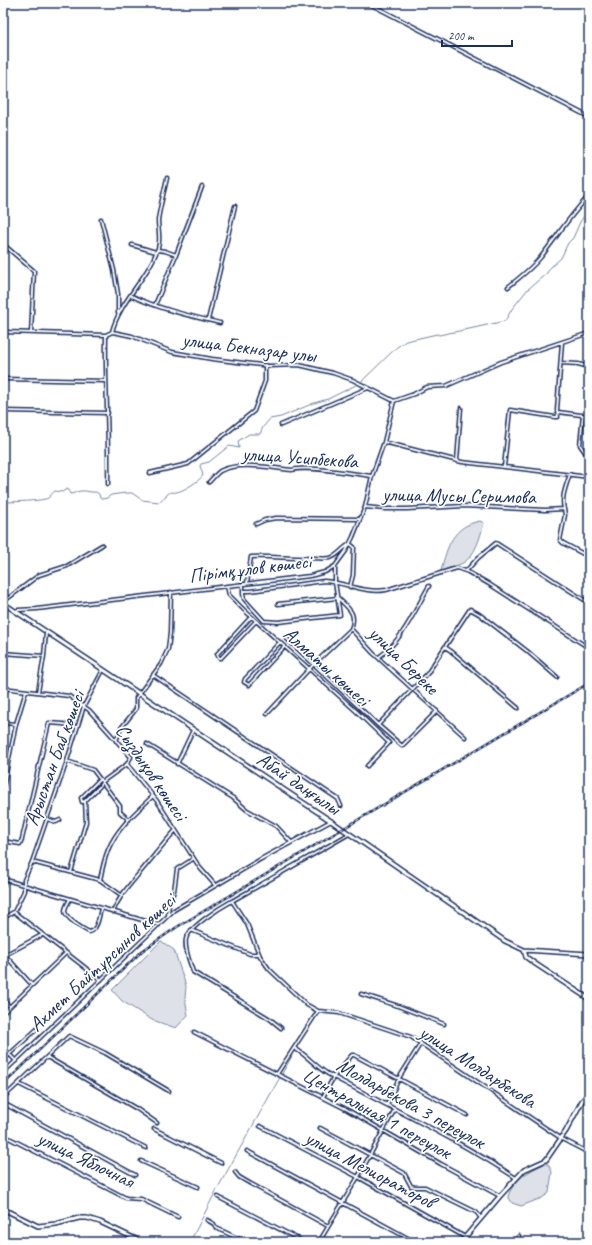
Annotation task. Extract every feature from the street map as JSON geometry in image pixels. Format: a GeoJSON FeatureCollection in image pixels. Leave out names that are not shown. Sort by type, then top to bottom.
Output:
{"type":"FeatureCollection","features":[{"type":"Feature","properties":{"kind":"street"},"geometry":{"type":"LineString","coordinates":[[368,3],[589,116]]}},
{"type":"Feature","properties":{"kind":"street"},"geometry":{"type":"LineString","coordinates":[[3,332],[106,335],[112,332],[119,315],[149,268],[157,251],[159,244],[159,215],[167,178]]}},
{"type":"Feature","properties":{"kind":"street"},"geometry":{"type":"LineString","coordinates":[[155,305],[202,186]]}},
{"type":"Feature","properties":{"kind":"street"},"geometry":{"type":"LineString","coordinates":[[508,287],[531,268],[540,258],[578,207],[589,196]]}},
{"type":"Feature","properties":{"kind":"street"},"geometry":{"type":"LineString","coordinates":[[208,320],[235,206]]}},
{"type":"Feature","properties":{"kind":"street"},"geometry":{"type":"LineString","coordinates":[[101,219],[114,270],[118,294],[119,315]]}},
{"type":"Feature","properties":{"kind":"street"},"geometry":{"type":"LineString","coordinates":[[3,244],[34,271],[31,333]]}},
{"type":"Feature","properties":{"kind":"street"},"geometry":{"type":"LineString","coordinates":[[132,245],[157,251],[165,251],[176,255]]}},
{"type":"Feature","properties":{"kind":"street"},"geometry":{"type":"LineString","coordinates":[[131,296],[155,305],[220,323]]}},
{"type":"Feature","properties":{"kind":"street","name":"улица Бекназар улы"},"geometry":{"type":"LineString","coordinates":[[112,332],[132,336],[172,352],[236,363],[299,365],[333,373],[353,380],[394,400]]}},
{"type":"Feature","properties":{"kind":"street"},"geometry":{"type":"LineString","coordinates":[[394,400],[427,388],[446,386],[501,362],[589,333]]}},
{"type":"Feature","properties":{"kind":"street"},"geometry":{"type":"LineString","coordinates":[[106,335],[106,381],[109,439],[108,484]]}},
{"type":"Feature","properties":{"kind":"street"},"geometry":{"type":"LineString","coordinates":[[504,467],[510,410],[558,418],[562,342]]}},
{"type":"Feature","properties":{"kind":"street"},"geometry":{"type":"LineString","coordinates":[[560,363],[578,364],[589,367]]}},
{"type":"Feature","properties":{"kind":"street"},"geometry":{"type":"LineString","coordinates":[[150,473],[188,464],[254,411],[265,381],[265,365]]}},
{"type":"Feature","properties":{"kind":"street"},"geometry":{"type":"LineString","coordinates":[[3,379],[106,381]]}},
{"type":"Feature","properties":{"kind":"street"},"geometry":{"type":"LineString","coordinates":[[281,425],[368,388]]}},
{"type":"Feature","properties":{"kind":"street","name":"Пірімқұлов көшесі"},"geometry":{"type":"LineString","coordinates":[[15,612],[18,610],[38,609],[310,576],[325,572],[335,566],[346,551],[365,507],[372,476],[384,442],[394,400]]}},
{"type":"Feature","properties":{"kind":"street"},"geometry":{"type":"LineString","coordinates":[[456,461],[461,408]]}},
{"type":"Feature","properties":{"kind":"street"},"geometry":{"type":"LineString","coordinates":[[3,411],[108,413]]}},
{"type":"Feature","properties":{"kind":"street"},"geometry":{"type":"LineString","coordinates":[[558,412],[589,416]]}},
{"type":"Feature","properties":{"kind":"street"},"geometry":{"type":"LineString","coordinates":[[583,415],[580,445],[589,458]]}},
{"type":"Feature","properties":{"kind":"street"},"geometry":{"type":"LineString","coordinates":[[384,442],[456,461],[589,477]]}},
{"type":"Feature","properties":{"kind":"street","name":"улица Усипбекова"},"geometry":{"type":"LineString","coordinates":[[209,482],[218,472],[231,466],[241,465],[292,470],[315,470],[372,476]]}},
{"type":"Feature","properties":{"kind":"street"},"geometry":{"type":"LineString","coordinates":[[570,474],[563,500],[565,515],[560,540],[589,557]]}},
{"type":"Feature","properties":{"kind":"street","name":"улица Мусы Серимова"},"geometry":{"type":"LineString","coordinates":[[365,507],[407,509],[464,506],[553,510],[564,509]]}},
{"type":"Feature","properties":{"kind":"street"},"geometry":{"type":"LineString","coordinates":[[256,524],[265,520],[276,518],[359,519]]}},
{"type":"Feature","properties":{"kind":"street"},"geometry":{"type":"LineString","coordinates":[[466,571],[478,558],[496,543],[589,603]]}},
{"type":"Feature","properties":{"kind":"street"},"geometry":{"type":"LineString","coordinates":[[247,583],[251,557],[271,556],[289,558],[330,558],[350,544],[354,547],[353,576],[350,586]]}},
{"type":"Feature","properties":{"kind":"street","name":"Абай даңғылы"},"geometry":{"type":"LineString","coordinates":[[102,545],[67,566],[39,575],[3,602],[15,612],[138,694],[350,833],[505,941],[524,950],[589,954]]}},
{"type":"Feature","properties":{"kind":"street"},"geometry":{"type":"LineString","coordinates":[[243,584],[244,599],[264,621],[278,622],[340,615],[335,582],[335,566]]}},
{"type":"Feature","properties":{"kind":"street"},"geometry":{"type":"LineString","coordinates":[[243,591],[324,581],[335,582],[375,592],[457,568],[466,571],[489,584],[589,648]]}},
{"type":"Feature","properties":{"kind":"street","name":"Алматы көшесі"},"geometry":{"type":"LineString","coordinates":[[227,586],[229,595],[251,617],[285,646],[389,743],[368,766]]}},
{"type":"Feature","properties":{"kind":"street"},"geometry":{"type":"LineString","coordinates":[[378,657],[386,652],[393,644],[405,627],[429,586]]}},
{"type":"Feature","properties":{"kind":"street"},"geometry":{"type":"LineString","coordinates":[[116,741],[121,728],[136,709],[136,698],[138,694],[161,664],[168,649],[171,592]]}},
{"type":"Feature","properties":{"kind":"street"},"geometry":{"type":"LineString","coordinates":[[278,604],[338,598]]}},
{"type":"Feature","properties":{"kind":"street"},"geometry":{"type":"LineString","coordinates":[[267,714],[309,669],[351,629],[354,621],[353,613],[338,598]]}},
{"type":"Feature","properties":{"kind":"street"},"geometry":{"type":"LineString","coordinates":[[378,725],[427,674],[470,609],[479,614],[557,677]]}},
{"type":"Feature","properties":{"kind":"street"},"geometry":{"type":"LineString","coordinates":[[251,617],[216,654],[219,658],[221,658],[256,621]]}},
{"type":"Feature","properties":{"kind":"street","name":"улица Береке"},"geometry":{"type":"LineString","coordinates":[[351,629],[378,657],[465,737]]}},
{"type":"Feature","properties":{"kind":"street"},"geometry":{"type":"LineString","coordinates":[[38,692],[46,632]]}},
{"type":"Feature","properties":{"kind":"street"},"geometry":{"type":"LineString","coordinates":[[285,637],[313,665],[402,746],[437,711]]}},
{"type":"Feature","properties":{"kind":"street"},"geometry":{"type":"LineString","coordinates":[[280,642],[245,679],[244,682],[249,685],[285,646]]}},
{"type":"Feature","properties":{"kind":"street"},"geometry":{"type":"LineString","coordinates":[[445,647],[518,708]]}},
{"type":"Feature","properties":{"kind":"street"},"geometry":{"type":"LineString","coordinates":[[3,654],[44,656]]}},
{"type":"Feature","properties":{"kind":"street","name":"Арыстан Баб көшесі"},"geometry":{"type":"LineString","coordinates":[[14,912],[24,891],[24,880],[32,862],[67,761],[84,706],[103,670]]}},
{"type":"Feature","properties":{"kind":"street"},"geometry":{"type":"LineString","coordinates":[[153,675],[338,798],[341,806]]}},
{"type":"Feature","properties":{"kind":"street","name":"Сыздықов көшесі"},"geometry":{"type":"LineString","coordinates":[[3,688],[69,696],[89,710],[131,757],[127,764],[167,815],[174,826],[175,831],[200,868],[215,885]]}},
{"type":"Feature","properties":{"kind":"street"},"geometry":{"type":"LineString","coordinates":[[3,788],[16,724],[26,691]]}},
{"type":"Feature","properties":{"kind":"street"},"geometry":{"type":"LineString","coordinates":[[3,723],[16,724]]}},
{"type":"Feature","properties":{"kind":"street"},"geometry":{"type":"LineString","coordinates":[[3,841],[20,844],[27,822],[49,723],[77,727]]}},
{"type":"Feature","properties":{"kind":"street"},"geometry":{"type":"LineString","coordinates":[[177,764],[193,730]]}},
{"type":"Feature","properties":{"kind":"street"},"geometry":{"type":"LineString","coordinates":[[147,744],[233,798],[247,810],[276,826],[291,842]]}},
{"type":"Feature","properties":{"kind":"street"},"geometry":{"type":"LineString","coordinates":[[67,761],[93,770],[120,806],[120,812],[128,819]]}},
{"type":"Feature","properties":{"kind":"street"},"geometry":{"type":"LineString","coordinates":[[71,872],[86,822],[85,801],[102,782],[127,764]]}},
{"type":"Feature","properties":{"kind":"street"},"geometry":{"type":"LineString","coordinates":[[85,801],[82,802],[81,798],[100,779]]}},
{"type":"Feature","properties":{"kind":"street"},"geometry":{"type":"LineString","coordinates":[[100,880],[107,852],[111,844],[128,819],[153,796]]}},
{"type":"Feature","properties":{"kind":"street"},"geometry":{"type":"LineString","coordinates":[[47,819],[56,822],[60,820]]}},
{"type":"Feature","properties":{"kind":"street","name":"Ахмет Байтұрсынов көшесі"},"geometry":{"type":"LineString","coordinates":[[3,1073],[174,910],[215,885],[331,821]]}},
{"type":"Feature","properties":{"kind":"street"},"geometry":{"type":"LineString","coordinates":[[113,912],[121,896],[161,845],[175,831]]}},
{"type":"Feature","properties":{"kind":"street"},"geometry":{"type":"LineString","coordinates":[[281,1028],[270,1019],[193,972],[188,958],[186,941],[187,936],[191,930],[223,906],[350,833]]}},
{"type":"Feature","properties":{"kind":"street"},"geometry":{"type":"LineString","coordinates":[[168,915],[177,870],[194,858]]}},
{"type":"Feature","properties":{"kind":"street"},"geometry":{"type":"LineString","coordinates":[[32,862],[100,880],[121,896]]}},
{"type":"Feature","properties":{"kind":"street"},"geometry":{"type":"LineString","coordinates":[[3,886],[4,879],[159,925]]}},
{"type":"Feature","properties":{"kind":"street"},"geometry":{"type":"LineString","coordinates":[[70,899],[65,911],[66,914],[76,924],[89,932],[96,927],[101,908]]}},
{"type":"Feature","properties":{"kind":"street","name":"улица Молдарбекова"},"geometry":{"type":"LineString","coordinates":[[232,901],[247,924],[260,954],[269,969],[307,1005],[318,1011],[339,1013],[412,1037],[562,1139],[589,1153]]}},
{"type":"Feature","properties":{"kind":"street"},"geometry":{"type":"LineString","coordinates":[[3,918],[14,912],[101,980]]}},
{"type":"Feature","properties":{"kind":"street"},"geometry":{"type":"LineString","coordinates":[[191,930],[250,954],[260,954]]}},
{"type":"Feature","properties":{"kind":"street"},"geometry":{"type":"LineString","coordinates":[[32,985],[4,956],[43,935]]}},
{"type":"Feature","properties":{"kind":"street"},"geometry":{"type":"LineString","coordinates":[[524,950],[526,957],[589,999]]}},
{"type":"Feature","properties":{"kind":"street"},"geometry":{"type":"LineString","coordinates":[[3,1013],[66,953]]}},
{"type":"Feature","properties":{"kind":"street"},"geometry":{"type":"LineString","coordinates":[[361,994],[426,1016],[444,1024]]}},
{"type":"Feature","properties":{"kind":"street"},"geometry":{"type":"LineString","coordinates":[[3,1000],[9,1007]]}},
{"type":"Feature","properties":{"kind":"street"},"geometry":{"type":"LineString","coordinates":[[277,1074],[318,1011]]}},
{"type":"Feature","properties":{"kind":"street"},"geometry":{"type":"LineString","coordinates":[[3,1060],[37,1029]]}},
{"type":"Feature","properties":{"kind":"street","name":"Центральная 1 переулок"},"geometry":{"type":"LineString","coordinates":[[194,1032],[346,1109],[500,1196]]}},
{"type":"Feature","properties":{"kind":"street"},"geometry":{"type":"LineString","coordinates":[[3,1098],[68,1037],[71,1036],[105,1053],[169,1091]]}},
{"type":"Feature","properties":{"kind":"street"},"geometry":{"type":"LineString","coordinates":[[387,1105],[399,1078],[421,1043]]}},
{"type":"Feature","properties":{"kind":"street"},"geometry":{"type":"LineString","coordinates":[[3,1048],[16,1061]]}},
{"type":"Feature","properties":{"kind":"street","name":"Молдарбекова 3 переулок"},"geometry":{"type":"LineString","coordinates":[[294,1048],[303,1053],[325,1072],[468,1149],[516,1178]]}},
{"type":"Feature","properties":{"kind":"street"},"geometry":{"type":"LineString","coordinates":[[323,1097],[334,1076],[352,1055],[354,1055],[467,1116]]}},
{"type":"Feature","properties":{"kind":"street"},"geometry":{"type":"LineString","coordinates":[[47,1057],[137,1109],[157,1123]]}},
{"type":"Feature","properties":{"kind":"street"},"geometry":{"type":"LineString","coordinates":[[19,1084],[146,1148]]}},
{"type":"Feature","properties":{"kind":"street"},"geometry":{"type":"LineString","coordinates":[[461,1242],[524,1170],[546,1160],[562,1139],[582,1100],[589,1093]]}},
{"type":"Feature","properties":{"kind":"street"},"geometry":{"type":"LineString","coordinates":[[3,1103],[135,1175]]}},
{"type":"Feature","properties":{"kind":"street"},"geometry":{"type":"LineString","coordinates":[[319,1242],[371,1155],[395,1109]]}},
{"type":"Feature","properties":{"kind":"street","name":"улица Мелиораторов"},"geometry":{"type":"LineString","coordinates":[[260,1126],[358,1177],[466,1237]]}},
{"type":"Feature","properties":{"kind":"street"},"geometry":{"type":"LineString","coordinates":[[320,1128],[404,1173],[411,1186],[425,1187],[476,1212],[481,1218]]}},
{"type":"Feature","properties":{"kind":"street"},"geometry":{"type":"LineString","coordinates":[[154,1129],[221,1162]]}},
{"type":"Feature","properties":{"kind":"street","name":"улица Яблочная"},"geometry":{"type":"LineString","coordinates":[[3,1135],[126,1198],[142,1199],[178,1217]]}},
{"type":"Feature","properties":{"kind":"street"},"geometry":{"type":"LineString","coordinates":[[247,1151],[415,1242]]}},
{"type":"Feature","properties":{"kind":"street"},"geometry":{"type":"LineString","coordinates":[[141,1161],[198,1187]]}},
{"type":"Feature","properties":{"kind":"street"},"geometry":{"type":"LineString","coordinates":[[235,1172],[239,1177],[251,1184],[328,1226]]}},
{"type":"Feature","properties":{"kind":"street"},"geometry":{"type":"LineString","coordinates":[[218,1197],[304,1242]]}},
{"type":"Feature","properties":{"kind":"street"},"geometry":{"type":"LineString","coordinates":[[3,1209],[38,1226],[56,1224],[79,1218],[88,1218],[100,1222],[142,1242]]}},
{"type":"Feature","properties":{"kind":"street"},"geometry":{"type":"LineString","coordinates":[[206,1220],[214,1224],[216,1228],[246,1242]]}},
{"type":"Feature","properties":{"kind":"street"},"geometry":{"type":"LineString","coordinates":[[514,1242],[519,1236]]}},
{"type":"Feature","properties":{"kind":"shaded area"},"geometry":{"type":"Polygon","coordinates":[[[480,521],[484,523],[477,545],[471,555],[463,563],[441,571],[446,553],[457,532],[463,527],[480,521]]]}},
{"type":"Feature","properties":{"kind":"shaded area"},"geometry":{"type":"Polygon","coordinates":[[[161,941],[174,950],[186,986],[185,998],[188,1015],[176,1028],[152,1020],[122,1001],[112,990],[161,941]]]}},
{"type":"Feature","properties":{"kind":"shaded area"},"geometry":{"type":"Polygon","coordinates":[[[544,1164],[548,1164],[552,1172],[549,1193],[542,1198],[521,1206],[512,1203],[508,1196],[518,1180],[544,1164]]]}},
{"type":"Feature","properties":{"kind":"waterway"},"geometry":{"type":"LineString","coordinates":[[362,381],[397,347],[406,341],[505,321],[512,309],[527,290],[547,273],[550,268],[561,258],[568,243],[573,238],[580,222],[589,209]]}},
{"type":"Feature","properties":{"kind":"waterway"},"geometry":{"type":"LineString","coordinates":[[3,502],[45,499],[55,491],[62,492],[67,489],[69,490],[70,494],[78,491],[96,492],[102,499],[111,495],[132,493],[142,500],[159,502],[170,492],[179,491],[195,483],[203,475],[200,466],[201,464],[209,462],[229,446],[239,448],[238,441],[249,434],[260,434],[263,427],[270,419],[281,417],[314,403],[328,399],[356,385]]}},
{"type":"Feature","properties":{"kind":"waterway"},"geometry":{"type":"LineString","coordinates":[[190,1242],[216,1191],[292,1056]]}},
{"type":"Feature","properties":{"kind":"railway"},"geometry":{"type":"LineString","coordinates":[[3,1085],[142,951],[177,927],[589,683]]}}]}
